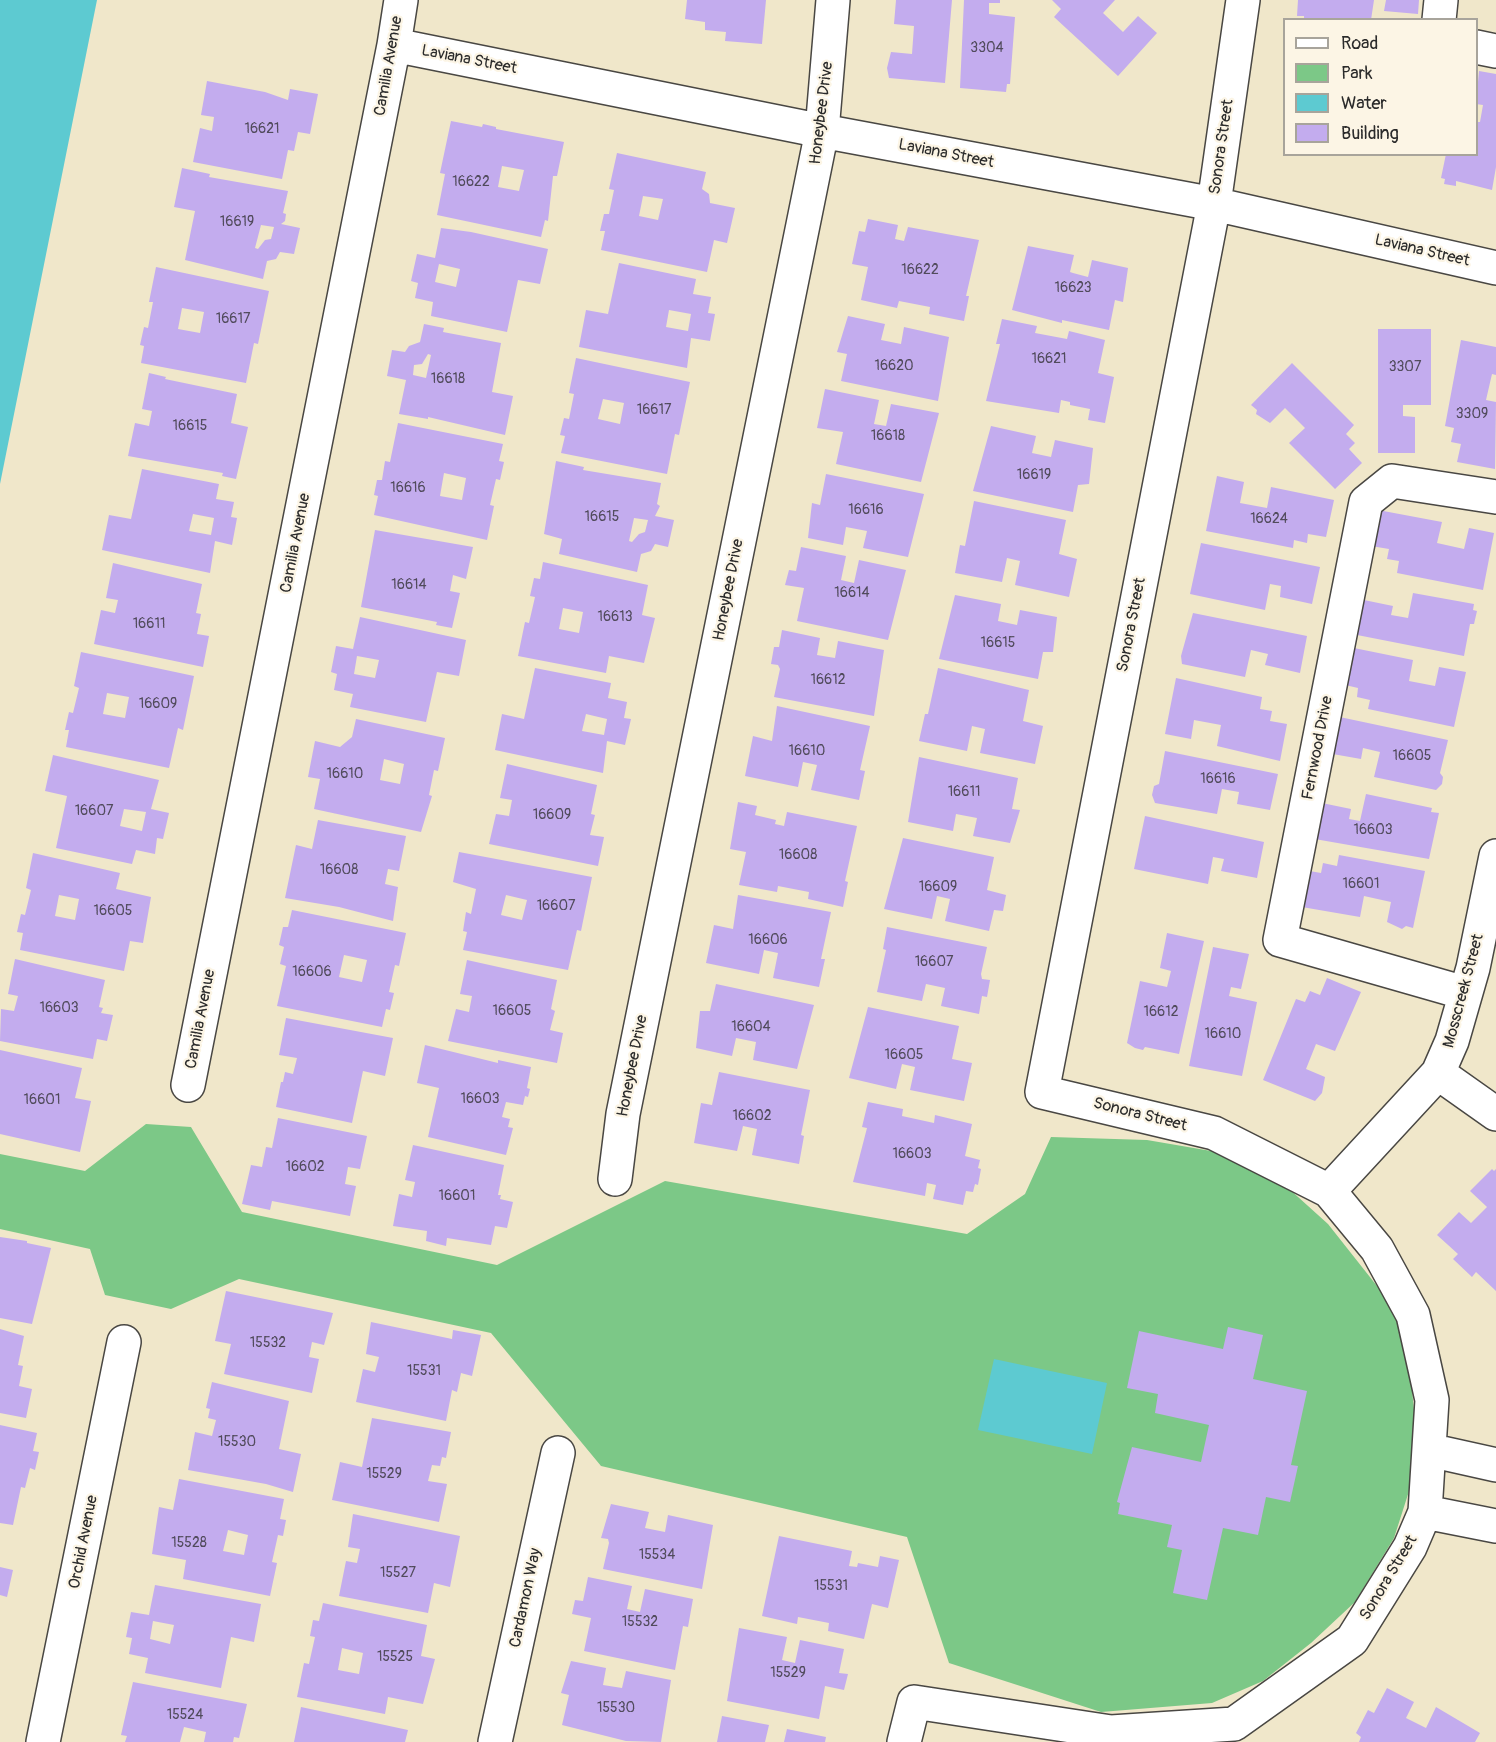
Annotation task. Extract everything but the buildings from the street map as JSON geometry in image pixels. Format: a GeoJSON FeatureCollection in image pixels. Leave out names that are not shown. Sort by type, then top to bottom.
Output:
{"type":"FeatureCollection","features":[{"type":"Feature","properties":{"kind":"street","name":"Camilia Avenue"},"geometry":{"type":"LineString","coordinates":[[188,1085],[401,0]]}},
{"type":"Feature","properties":{"kind":"street","name":"Honeybee Drive"},"geometry":{"type":"LineString","coordinates":[[615,1179],[623,1114],[822,131],[833,0]]}},
{"type":"Feature","properties":{"kind":"street","name":"Sonora Street"},"geometry":{"type":"LineString","coordinates":[[904,1742],[914,1702],[1111,1732],[1241,1733],[1352,1640],[1410,1547],[1425,1512],[1432,1400],[1413,1315],[1377,1249],[1329,1191],[1214,1133],[1042,1092],[1214,204],[1243,0]]}},
{"type":"Feature","properties":{"kind":"street"},"geometry":{"type":"LineString","coordinates":[[1439,18],[1441,0]]}},
{"type":"Feature","properties":{"kind":"street","name":"Laviana Street"},"geometry":{"type":"LineString","coordinates":[[394,45],[822,131],[1214,204],[1496,268]]}},
{"type":"Feature","properties":{"kind":"street"},"geometry":{"type":"LineString","coordinates":[[1478,47],[1496,51]]}},
{"type":"Feature","properties":{"kind":"street","name":"Fernwood Drive"},"geometry":{"type":"LineString","coordinates":[[1478,978],[1280,940],[1366,502],[1392,481],[1496,497]]}},
{"type":"Feature","properties":{"kind":"street","name":"Mosscreek Street"},"geometry":{"type":"LineString","coordinates":[[1329,1191],[1438,1073],[1478,978],[1496,856]]}},
{"type":"Feature","properties":{"kind":"street"},"geometry":{"type":"LineString","coordinates":[[1438,1073],[1496,1114]]}},
{"type":"Feature","properties":{"kind":"street","name":"Orchid Avenue"},"geometry":{"type":"LineString","coordinates":[[43,1742],[124,1342]]}},
{"type":"Feature","properties":{"kind":"street"},"geometry":{"type":"LineString","coordinates":[[1429,1450],[1496,1465]]}},
{"type":"Feature","properties":{"kind":"street","name":"Cardamon Way"},"geometry":{"type":"LineString","coordinates":[[495,1742],[558,1453]]}},
{"type":"Feature","properties":{"kind":"street"},"geometry":{"type":"LineString","coordinates":[[1425,1512],[1496,1526]]}},
{"type":"Feature","properties":{"kind":"green space"},"geometry":{"type":"Polygon","coordinates":[[[146,1124],[191,1127],[242,1212],[497,1265],[665,1181],[967,1234],[1025,1194],[1051,1137],[1147,1140],[1217,1152],[1287,1187],[1328,1224],[1392,1305],[1410,1370],[1419,1460],[1394,1538],[1355,1602],[1311,1643],[1263,1681],[1212,1703],[1101,1712],[949,1663],[907,1537],[601,1466],[491,1333],[239,1279],[171,1309],[105,1295],[90,1249],[0,1229],[0,1154],[85,1171],[146,1124]]]}},
{"type":"Feature","properties":{"kind":"water"},"geometry":{"type":"Polygon","coordinates":[[[0,0],[97,0],[0,484],[0,0]]]}},
{"type":"Feature","properties":{"kind":"water"},"geometry":{"type":"Polygon","coordinates":[[[994,1359],[1107,1383],[1092,1454],[978,1430],[994,1359]]]}}]}
